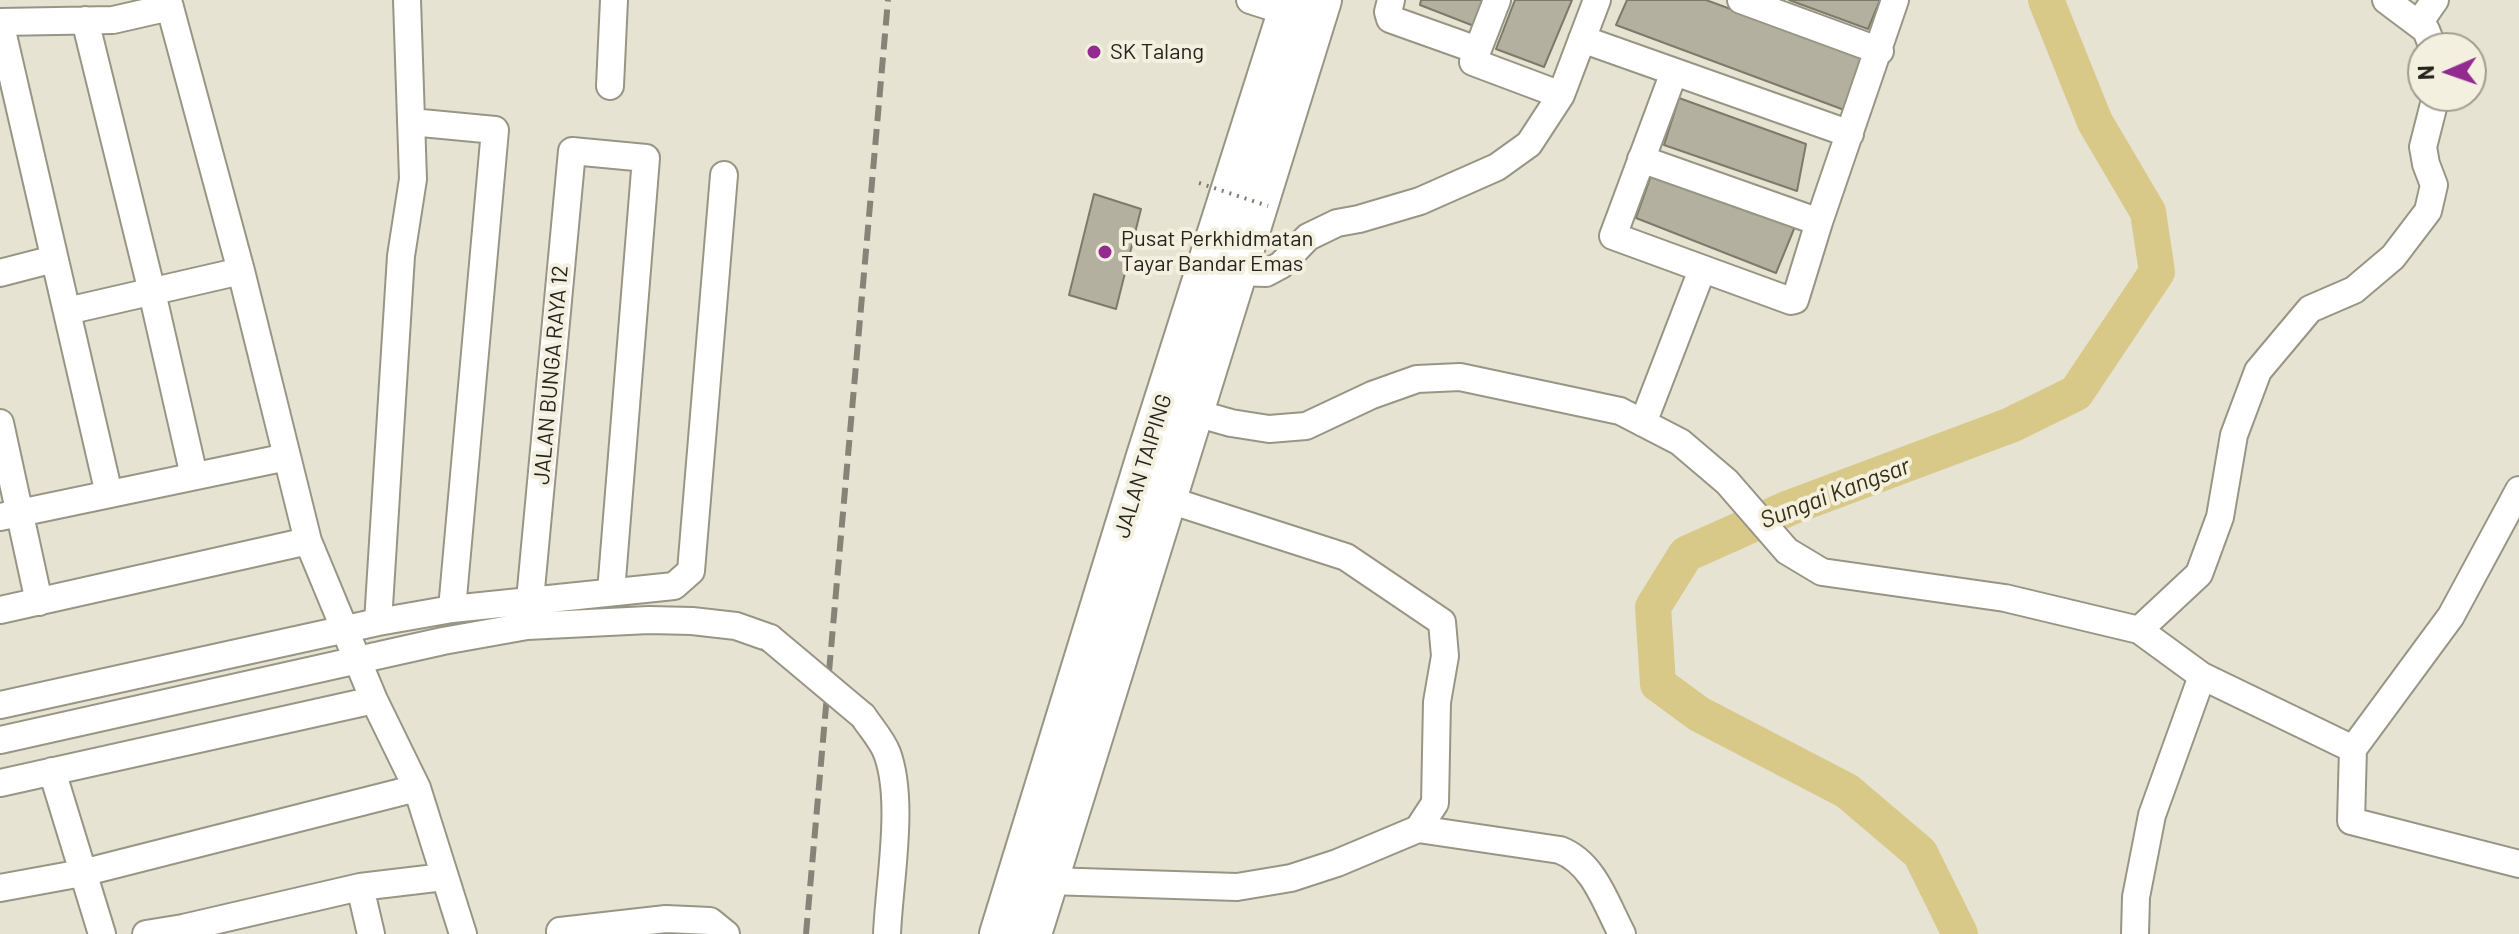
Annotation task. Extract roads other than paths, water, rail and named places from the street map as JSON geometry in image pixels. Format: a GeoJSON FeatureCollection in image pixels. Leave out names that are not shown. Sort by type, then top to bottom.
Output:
{"type":"FeatureCollection","features":[{"type":"Feature","properties":{"kind":"highway","name":"JALAN TAIPING"},"geometry":{"type":"LineString","coordinates":[[1032,934],[1166,499],[1178,408],[1237,272],[1304,8]]}},
{"type":"Feature","properties":{"kind":"highway","name":"JALAN TAIPING"},"geometry":{"type":"LineString","coordinates":[[999,934],[1178,408],[1304,8]]}},
{"type":"Feature","properties":{"kind":"street"},"geometry":{"type":"LineString","coordinates":[[378,622],[401,256],[413,179],[407,0]]}},
{"type":"Feature","properties":{"kind":"street"},"geometry":{"type":"LineString","coordinates":[[610,86],[614,0]]}},
{"type":"Feature","properties":{"kind":"street"},"geometry":{"type":"LineString","coordinates":[[1250,0],[1304,8]]}},
{"type":"Feature","properties":{"kind":"street"},"geometry":{"type":"LineString","coordinates":[[1497,0],[1473,62],[1561,95]]}},
{"type":"Feature","properties":{"kind":"street"},"geometry":{"type":"LineString","coordinates":[[1237,272],[1266,273],[1281,265],[1308,237],[1337,223],[1420,201],[1497,167],[1529,144],[1561,95],[1597,0]]}},
{"type":"Feature","properties":{"kind":"street"},"geometry":{"type":"LineString","coordinates":[[1741,0],[1880,51]]}},
{"type":"Feature","properties":{"kind":"street"},"geometry":{"type":"LineString","coordinates":[[1674,72],[1613,236],[1702,270],[1795,300],[1895,0]]}},
{"type":"Feature","properties":{"kind":"street"},"geometry":{"type":"LineString","coordinates":[[2386,0],[2427,32]]}},
{"type":"Feature","properties":{"kind":"street"},"geometry":{"type":"LineString","coordinates":[[2419,23],[2435,0]]}},
{"type":"Feature","properties":{"kind":"street"},"geometry":{"type":"LineString","coordinates":[[109,494],[0,22],[113,20],[169,4],[241,271],[308,541],[374,700],[417,788],[463,934]]}},
{"type":"Feature","properties":{"kind":"street"},"geometry":{"type":"LineString","coordinates":[[1391,9],[1477,50]]}},
{"type":"Feature","properties":{"kind":"street"},"geometry":{"type":"LineString","coordinates":[[85,20],[194,476]]}},
{"type":"Feature","properties":{"kind":"street"},"geometry":{"type":"LineString","coordinates":[[1582,39],[1850,134]]}},
{"type":"Feature","properties":{"kind":"street"},"geometry":{"type":"LineString","coordinates":[[2139,630],[2199,574],[2220,517],[2234,435],[2258,371],[2310,309],[2354,290],[2393,257],[2428,211],[2434,185],[2423,147],[2432,112]]}},
{"type":"Feature","properties":{"kind":"street"},"geometry":{"type":"LineString","coordinates":[[411,122],[495,130],[452,609]]}},
{"type":"Feature","properties":{"kind":"street","name":"JALAN BUNGA RAYA 12"},"geometry":{"type":"LineString","coordinates":[[530,600],[572,151],[646,158],[611,592]]}},
{"type":"Feature","properties":{"kind":"street"},"geometry":{"type":"LineString","coordinates":[[1641,159],[1819,222]]}},
{"type":"Feature","properties":{"kind":"street"},"geometry":{"type":"LineString","coordinates":[[0,705],[343,628],[452,609],[674,586],[691,571],[724,175]]}},
{"type":"Feature","properties":{"kind":"street"},"geometry":{"type":"LineString","coordinates":[[0,273],[54,259]]}},
{"type":"Feature","properties":{"kind":"street"},"geometry":{"type":"LineString","coordinates":[[1643,423],[1702,270]]}},
{"type":"Feature","properties":{"kind":"street"},"geometry":{"type":"LineString","coordinates":[[67,311],[241,271]]}},
{"type":"Feature","properties":{"kind":"street"},"geometry":{"type":"LineString","coordinates":[[1178,408],[1231,423],[1269,429],[1306,426],[1372,395],[1417,379],[1460,377],[1620,411],[1680,442],[1727,482],[1787,551],[1822,572],[2005,598],[2139,630],[2202,676],[2353,749]]}},
{"type":"Feature","properties":{"kind":"street"},"geometry":{"type":"LineString","coordinates":[[0,423],[10,514],[39,602]]}},
{"type":"Feature","properties":{"kind":"street"},"geometry":{"type":"LineString","coordinates":[[10,514],[287,457]]}},
{"type":"Feature","properties":{"kind":"street"},"geometry":{"type":"LineString","coordinates":[[2519,490],[2451,616],[2353,749],[2351,821],[2519,864]]}},
{"type":"Feature","properties":{"kind":"street"},"geometry":{"type":"LineString","coordinates":[[1166,499],[1346,557],[1442,622],[1445,656],[1437,702],[1435,803],[1418,829]]}},
{"type":"Feature","properties":{"kind":"street"},"geometry":{"type":"LineString","coordinates":[[0,610],[308,541]]}},
{"type":"Feature","properties":{"kind":"street"},"geometry":{"type":"LineString","coordinates":[[0,740],[443,641],[527,626],[649,620],[736,626],[770,638],[863,716],[886,753],[895,817],[887,934]]}},
{"type":"Feature","properties":{"kind":"street"},"geometry":{"type":"LineString","coordinates":[[2135,934],[2136,897],[2152,815],[2202,676]]}},
{"type":"Feature","properties":{"kind":"street"},"geometry":{"type":"LineString","coordinates":[[0,783],[374,700]]}},
{"type":"Feature","properties":{"kind":"street"},"geometry":{"type":"LineString","coordinates":[[52,771],[102,934]]}},
{"type":"Feature","properties":{"kind":"street"},"geometry":{"type":"LineString","coordinates":[[0,888],[82,873],[417,788]]}},
{"type":"Feature","properties":{"kind":"street"},"geometry":{"type":"LineString","coordinates":[[1049,881],[1237,887],[1291,878],[1337,863],[1418,829],[1571,854],[1588,870],[1622,934]]}},
{"type":"Feature","properties":{"kind":"street"},"geometry":{"type":"LineString","coordinates":[[146,934],[184,931],[360,887],[444,877]]}},
{"type":"Feature","properties":{"kind":"street"},"geometry":{"type":"LineString","coordinates":[[360,887],[371,934]]}},
{"type":"Feature","properties":{"kind":"street"},"geometry":{"type":"LineString","coordinates":[[560,931],[666,919],[710,921],[726,934]]}},
{"type":"Feature","properties":{"kind":"waterway","name":"Sungai Kangsar"},"geometry":{"type":"LineString","coordinates":[[1960,934],[1920,853],[1847,791],[1699,714],[1658,684],[1653,607],[1686,554],[1789,508],[2011,425],[2076,393],[2157,272],[2148,212],[2095,122],[2046,0]]}},
{"type":"Feature","properties":{"kind":"railway"},"geometry":{"type":"LineString","coordinates":[[806,934],[888,0]]}},
{"type":"Feature","properties":{"kind":"place","name":"SK Talang"},"geometry":{"type":"Point","coordinates":[1094,52]}},
{"type":"Feature","properties":{"kind":"place","name":"Pusat Perkhidmatan Tayar Bandar Emas"},"geometry":{"type":"Point","coordinates":[1105,252]}}]}
